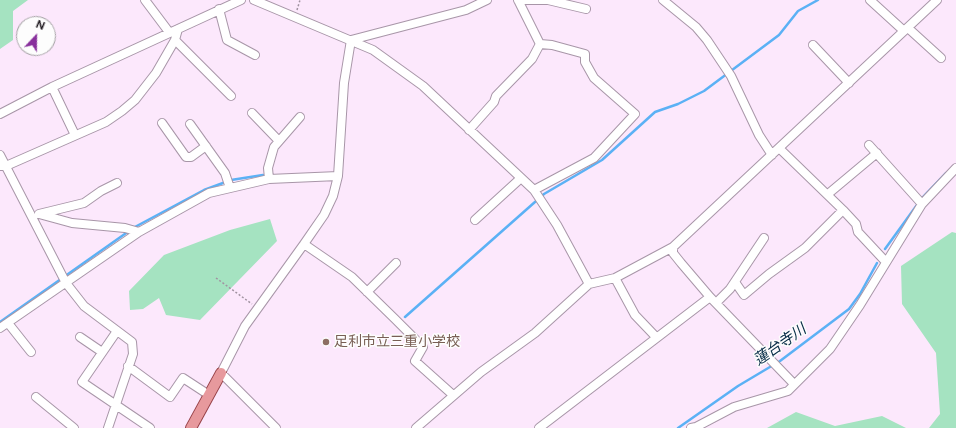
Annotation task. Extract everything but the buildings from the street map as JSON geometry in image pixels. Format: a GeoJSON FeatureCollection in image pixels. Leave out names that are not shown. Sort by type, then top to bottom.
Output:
{"type":"FeatureCollection","features":[{"type":"Feature","properties":{"kind":"main road"},"geometry":{"type":"LineString","coordinates":[[191,428],[221,373]]}},
{"type":"Feature","properties":{"kind":"street"},"geometry":{"type":"LineString","coordinates":[[145,0],[169,32]]}},
{"type":"Feature","properties":{"kind":"street"},"geometry":{"type":"LineString","coordinates":[[0,114],[52,87],[241,0]]}},
{"type":"Feature","properties":{"kind":"street"},"geometry":{"type":"LineString","coordinates":[[254,0],[372,50],[423,86],[534,190],[557,225],[589,284]]}},
{"type":"Feature","properties":{"kind":"street"},"geometry":{"type":"LineString","coordinates":[[351,40],[466,10],[487,0]]}},
{"type":"Feature","properties":{"kind":"street"},"geometry":{"type":"LineString","coordinates":[[540,44],[518,0],[548,0],[586,9]]}},
{"type":"Feature","properties":{"kind":"street"},"geometry":{"type":"LineString","coordinates":[[663,0],[696,27],[707,40],[731,76],[759,135],[772,155]]}},
{"type":"Feature","properties":{"kind":"street"},"geometry":{"type":"LineString","coordinates":[[870,0],[941,58]]}},
{"type":"Feature","properties":{"kind":"street"},"geometry":{"type":"LineString","coordinates":[[416,428],[453,395],[535,333],[589,284],[615,278],[673,247],[937,0]]}},
{"type":"Feature","properties":{"kind":"street"},"geometry":{"type":"LineString","coordinates":[[219,9],[227,40],[255,55]]}},
{"type":"Feature","properties":{"kind":"street"},"geometry":{"type":"LineString","coordinates":[[3,166],[106,122],[135,100],[156,73],[175,40],[178,29]]}},
{"type":"Feature","properties":{"kind":"street"},"geometry":{"type":"LineString","coordinates":[[175,40],[231,96]]}},
{"type":"Feature","properties":{"kind":"street"},"geometry":{"type":"LineString","coordinates":[[276,428],[221,373],[245,326],[304,244],[333,196],[338,176],[344,84],[351,40]]}},
{"type":"Feature","properties":{"kind":"street"},"geometry":{"type":"LineString","coordinates":[[469,130],[494,102],[496,96],[532,59],[540,44]]}},
{"type":"Feature","properties":{"kind":"street"},"geometry":{"type":"LineString","coordinates":[[534,190],[594,158],[636,114],[594,78],[585,62],[585,54],[540,44]]}},
{"type":"Feature","properties":{"kind":"street"},"geometry":{"type":"LineString","coordinates":[[813,45],[849,83]]}},
{"type":"Feature","properties":{"kind":"street"},"geometry":{"type":"LineString","coordinates":[[52,87],[75,135]]}},
{"type":"Feature","properties":{"kind":"street"},"geometry":{"type":"LineString","coordinates":[[252,113],[278,140]]}},
{"type":"Feature","properties":{"kind":"street"},"geometry":{"type":"LineString","coordinates":[[269,179],[268,168],[274,146],[300,117]]}},
{"type":"Feature","properties":{"kind":"street"},"geometry":{"type":"LineString","coordinates":[[162,123],[186,157],[191,157],[206,146]]}},
{"type":"Feature","properties":{"kind":"street"},"geometry":{"type":"LineString","coordinates":[[190,124],[225,173],[230,188]]}},
{"type":"Feature","properties":{"kind":"street"},"geometry":{"type":"LineString","coordinates":[[869,145],[878,153],[922,204]]}},
{"type":"Feature","properties":{"kind":"street"},"geometry":{"type":"LineString","coordinates":[[779,148],[828,194],[856,224],[858,232],[886,262]]}},
{"type":"Feature","properties":{"kind":"street"},"geometry":{"type":"LineString","coordinates":[[828,194],[878,153]]}},
{"type":"Feature","properties":{"kind":"street"},"geometry":{"type":"LineString","coordinates":[[0,155],[3,166],[35,215],[66,283],[84,306],[132,342],[133,354],[108,428]]}},
{"type":"Feature","properties":{"kind":"street"},"geometry":{"type":"LineString","coordinates":[[695,428],[734,407],[784,392],[830,349],[860,306],[922,204],[956,168]]}},
{"type":"Feature","properties":{"kind":"street"},"geometry":{"type":"LineString","coordinates":[[0,328],[139,232],[209,193],[269,179],[338,176]]}},
{"type":"Feature","properties":{"kind":"street"},"geometry":{"type":"LineString","coordinates":[[475,220],[520,178]]}},
{"type":"Feature","properties":{"kind":"street"},"geometry":{"type":"LineString","coordinates":[[35,215],[90,201],[102,191],[117,183]]}},
{"type":"Feature","properties":{"kind":"street"},"geometry":{"type":"LineString","coordinates":[[735,282],[744,295],[769,274],[805,248],[843,210]]}},
{"type":"Feature","properties":{"kind":"street"},"geometry":{"type":"LineString","coordinates":[[35,215],[72,223],[125,228],[139,232]]}},
{"type":"Feature","properties":{"kind":"street"},"geometry":{"type":"LineString","coordinates":[[539,428],[656,337],[730,289],[757,251],[764,238]]}},
{"type":"Feature","properties":{"kind":"street"},"geometry":{"type":"LineString","coordinates":[[304,244],[352,277],[423,347],[415,361],[453,395]]}},
{"type":"Feature","properties":{"kind":"street"},"geometry":{"type":"LineString","coordinates":[[673,247],[673,253],[713,300],[794,384]]}},
{"type":"Feature","properties":{"kind":"street"},"geometry":{"type":"LineString","coordinates":[[367,292],[396,263]]}},
{"type":"Feature","properties":{"kind":"street"},"geometry":{"type":"LineString","coordinates":[[615,278],[635,315],[656,337]]}},
{"type":"Feature","properties":{"kind":"street"},"geometry":{"type":"LineString","coordinates":[[8,322],[31,352]]}},
{"type":"Feature","properties":{"kind":"street"},"geometry":{"type":"LineString","coordinates":[[117,331],[82,382],[150,428]]}},
{"type":"Feature","properties":{"kind":"street"},"geometry":{"type":"LineString","coordinates":[[80,337],[102,352]]}},
{"type":"Feature","properties":{"kind":"street"},"geometry":{"type":"LineString","coordinates":[[128,366],[170,397],[183,378],[209,395]]}},
{"type":"Feature","properties":{"kind":"street"},"geometry":{"type":"LineString","coordinates":[[36,397],[74,428]]}},
{"type":"Feature","properties":{"kind":"path"},"geometry":{"type":"LineString","coordinates":[[296,12],[300,0]]}},
{"type":"Feature","properties":{"kind":"path"},"geometry":{"type":"LineString","coordinates":[[216,278],[258,308]]}},
{"type":"Feature","properties":{"kind":"green space"},"geometry":{"type":"Polygon","coordinates":[[[0,0],[28,0],[13,11],[13,40],[0,49],[0,0]]]}},
{"type":"Feature","properties":{"kind":"green space"},"geometry":{"type":"Polygon","coordinates":[[[270,219],[277,241],[200,320],[166,315],[159,298],[143,309],[130,310],[129,291],[164,255],[230,230],[270,219]]]}},
{"type":"Feature","properties":{"kind":"green space"},"geometry":{"type":"Polygon","coordinates":[[[952,232],[956,233],[956,428],[929,428],[940,414],[936,353],[902,304],[901,266],[952,232]]]}},
{"type":"Feature","properties":{"kind":"green space"},"geometry":{"type":"Polygon","coordinates":[[[796,412],[835,426],[882,416],[906,428],[767,428],[796,412]]]}},
{"type":"Feature","properties":{"kind":"waterway"},"geometry":{"type":"LineString","coordinates":[[405,317],[544,194],[602,160],[655,112],[678,104],[704,91],[779,35],[798,11],[818,0]]}},
{"type":"Feature","properties":{"kind":"waterway","name":"蓮台寺川"},"geometry":{"type":"LineString","coordinates":[[885,249],[922,198],[946,173]]}},
{"type":"Feature","properties":{"kind":"waterway"},"geometry":{"type":"LineString","coordinates":[[133,228],[204,190],[231,180],[263,175]]}},
{"type":"Feature","properties":{"kind":"waterway"},"geometry":{"type":"LineString","coordinates":[[0,322],[129,231]]}},
{"type":"Feature","properties":{"kind":"waterway","name":"蓮台寺川"},"geometry":{"type":"LineString","coordinates":[[678,428],[738,386],[780,361],[849,309],[860,294],[877,263]]}},
{"type":"Feature","properties":{"kind":"place","name":"足利市立三重小学校"},"geometry":{"type":"Point","coordinates":[326,342]}}]}
